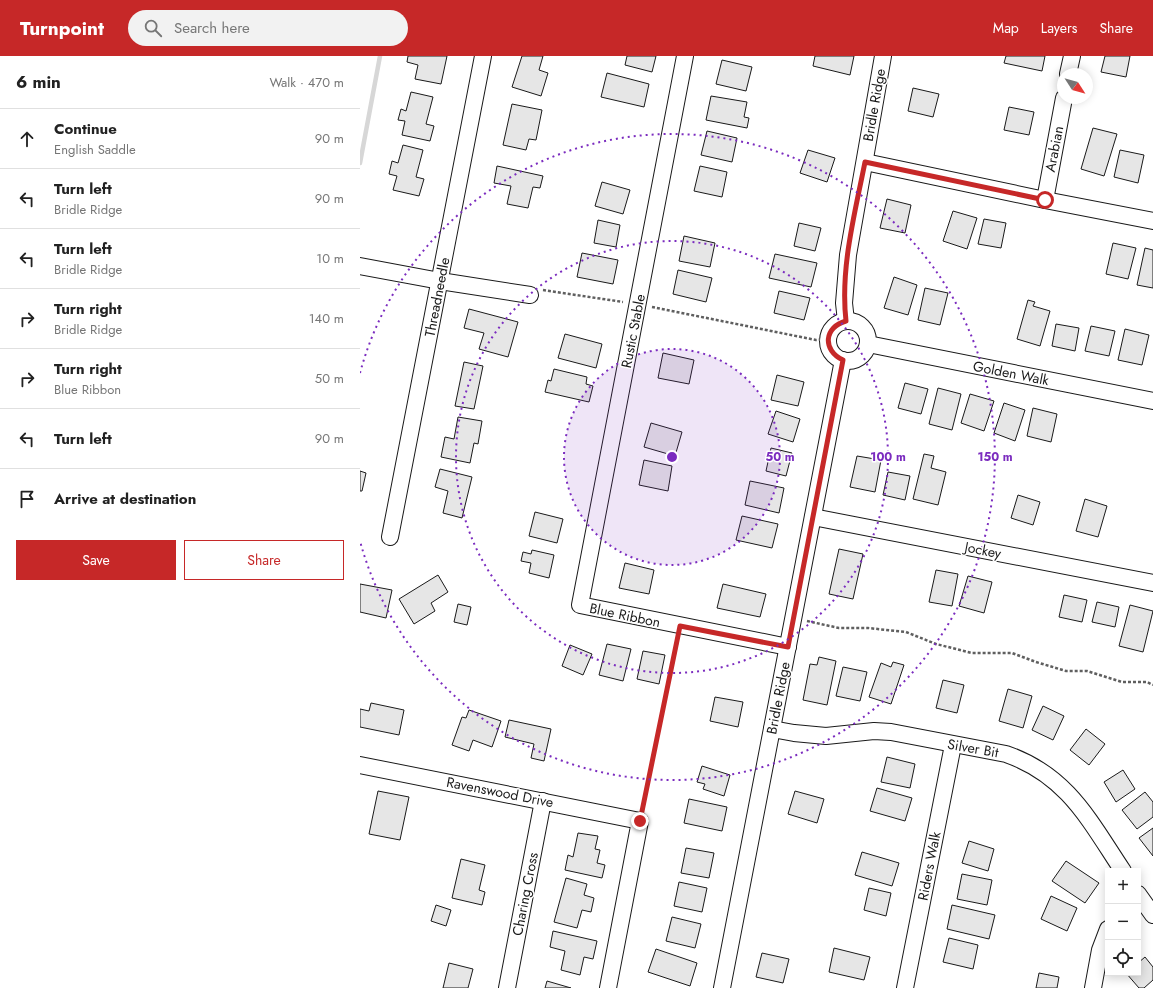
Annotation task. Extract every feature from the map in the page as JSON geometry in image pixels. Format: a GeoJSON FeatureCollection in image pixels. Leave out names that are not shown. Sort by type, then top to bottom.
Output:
{"type":"FeatureCollection","features":[{"type":"Feature","properties":{"kind":"street","name":"Threadneedle"},"geometry":{"type":"LineString","coordinates":[[390,537],[483,56]]}},
{"type":"Feature","properties":{"kind":"street","name":"Rustic Stable"},"geometry":{"type":"LineString","coordinates":[[580,605],[685,56]]}},
{"type":"Feature","properties":{"kind":"street","name":"Bridle Ridge"},"geometry":{"type":"LineString","coordinates":[[846,321],[844,303],[848,255],[883,56]]}},
{"type":"Feature","properties":{"kind":"street"},"geometry":{"type":"LineString","coordinates":[[1069,68],[1072,56]]}},
{"type":"Feature","properties":{"kind":"street","name":"Arabian"},"geometry":{"type":"LineString","coordinates":[[1045,200],[1063,104]]}},
{"type":"Feature","properties":{"kind":"street"},"geometry":{"type":"LineString","coordinates":[[865,162],[1153,221]]}},
{"type":"Feature","properties":{"kind":"street"},"geometry":{"type":"LineString","coordinates":[[360,266],[440,281],[530,295]]}},
{"type":"Feature","properties":{"kind":"street"},"geometry":{"type":"LineString","coordinates":[[846,321],[854,321],[860,324],[868,337],[868,344],[865,352],[859,358],[851,361],[843,360],[837,357],[829,346],[828,339],[834,327],[839,323],[846,321]]}},
{"type":"Feature","properties":{"kind":"street","name":"Golden Walk"},"geometry":{"type":"LineString","coordinates":[[868,344],[1153,401]]}},
{"type":"Feature","properties":{"kind":"street","name":"Bridle Ridge"},"geometry":{"type":"LineString","coordinates":[[722,988],[843,360]]}},
{"type":"Feature","properties":{"kind":"street","name":"Jockey"},"geometry":{"type":"LineString","coordinates":[[813,517],[1153,583]]}},
{"type":"Feature","properties":{"kind":"street","name":"Blue Ribbon"},"geometry":{"type":"LineString","coordinates":[[580,605],[788,647]]}},
{"type":"Feature","properties":{"kind":"street","name":"Silver Bit"},"geometry":{"type":"LineString","coordinates":[[772,729],[826,736],[880,731],[891,732],[1006,754],[1022,759],[1050,777],[1079,805],[1121,868]]}},
{"type":"Feature","properties":{"kind":"street","name":"Riders Walk"},"geometry":{"type":"LineString","coordinates":[[905,988],[953,745]]}},
{"type":"Feature","properties":{"kind":"street","name":"Ravenswood Drive"},"geometry":{"type":"LineString","coordinates":[[360,765],[640,821]]}},
{"type":"Feature","properties":{"kind":"street","name":"Charing Cross"},"geometry":{"type":"LineString","coordinates":[[507,988],[544,801]]}},
{"type":"Feature","properties":{"kind":"street"},"geometry":{"type":"LineString","coordinates":[[608,988],[640,821]]}},
{"type":"Feature","properties":{"kind":"street"},"geometry":{"type":"LineString","coordinates":[[1141,899],[1153,915]]}},
{"type":"Feature","properties":{"kind":"street"},"geometry":{"type":"LineString","coordinates":[[1093,988],[1100,950],[1105,937]]}},
{"type":"Feature","properties":{"kind":"path"},"geometry":{"type":"LineString","coordinates":[[530,295],[543,290],[638,304],[816,340],[828,339]]}},
{"type":"Feature","properties":{"kind":"path"},"geometry":{"type":"LineString","coordinates":[[793,618],[839,628],[868,628],[906,632],[936,644],[972,653],[1012,653],[1066,671],[1087,671],[1122,682],[1147,682],[1153,685]]}},
{"type":"Feature","properties":{"kind":"path"},"geometry":{"type":"LineString","coordinates":[[640,821],[680,626]]}},
{"type":"Feature","properties":{"kind":"building"},"geometry":{"type":"Polygon","coordinates":[[[408,56],[447,56],[441,84],[415,79],[418,65],[407,62],[408,56]]]}},
{"type":"Feature","properties":{"kind":"building"},"geometry":{"type":"Polygon","coordinates":[[[522,56],[543,56],[539,70],[548,73],[541,96],[512,87],[522,56]]]}},
{"type":"Feature","properties":{"kind":"building"},"geometry":{"type":"Polygon","coordinates":[[[627,56],[656,56],[652,72],[625,65],[627,56]]]}},
{"type":"Feature","properties":{"kind":"building"},"geometry":{"type":"Polygon","coordinates":[[[815,56],[854,56],[850,75],[813,66],[815,56]]]}},
{"type":"Feature","properties":{"kind":"building"},"geometry":{"type":"Polygon","coordinates":[[[1006,56],[1045,56],[1042,71],[1004,63],[1006,56]]]}},
{"type":"Feature","properties":{"kind":"building"},"geometry":{"type":"Polygon","coordinates":[[[1105,56],[1130,56],[1126,77],[1101,72],[1105,56]]]}},
{"type":"Feature","properties":{"kind":"building"},"geometry":{"type":"Polygon","coordinates":[[[722,60],[752,67],[746,91],[716,84],[722,60]]]}},
{"type":"Feature","properties":{"kind":"building"},"geometry":{"type":"Polygon","coordinates":[[[607,73],[649,84],[644,107],[601,97],[607,73]]]}},
{"type":"Feature","properties":{"kind":"building"},"geometry":{"type":"Polygon","coordinates":[[[913,88],[939,94],[933,117],[908,111],[913,88]]]}},
{"type":"Feature","properties":{"kind":"building"},"geometry":{"type":"Polygon","coordinates":[[[411,92],[433,97],[426,124],[434,126],[430,141],[402,135],[405,121],[398,120],[401,109],[406,111],[411,92]]]}},
{"type":"Feature","properties":{"kind":"building"},"geometry":{"type":"Polygon","coordinates":[[[711,96],[747,102],[744,117],[749,118],[747,128],[706,120],[711,96]]]}},
{"type":"Feature","properties":{"kind":"building"},"geometry":{"type":"Polygon","coordinates":[[[512,104],[542,110],[536,140],[529,139],[526,150],[503,145],[512,104]]]}},
{"type":"Feature","properties":{"kind":"building"},"geometry":{"type":"Polygon","coordinates":[[[1009,107],[1034,112],[1029,135],[1004,130],[1009,107]]]}},
{"type":"Feature","properties":{"kind":"building"},"geometry":{"type":"Polygon","coordinates":[[[1093,128],[1117,134],[1104,176],[1081,169],[1093,128]]]}},
{"type":"Feature","properties":{"kind":"building"},"geometry":{"type":"Polygon","coordinates":[[[707,131],[737,138],[732,162],[701,155],[707,131]]]}},
{"type":"Feature","properties":{"kind":"building"},"geometry":{"type":"Polygon","coordinates":[[[403,145],[423,150],[416,177],[424,179],[419,196],[393,190],[397,176],[389,174],[392,161],[398,163],[403,145]]]}},
{"type":"Feature","properties":{"kind":"building"},"geometry":{"type":"Polygon","coordinates":[[[808,150],[835,158],[827,182],[800,173],[808,150]]]}},
{"type":"Feature","properties":{"kind":"building"},"geometry":{"type":"Polygon","coordinates":[[[1120,150],[1144,155],[1138,183],[1114,177],[1120,150]]]}},
{"type":"Feature","properties":{"kind":"building"},"geometry":{"type":"Polygon","coordinates":[[[497,166],[543,176],[540,188],[533,187],[528,208],[507,204],[511,186],[494,183],[497,166]]]}},
{"type":"Feature","properties":{"kind":"building"},"geometry":{"type":"Polygon","coordinates":[[[700,166],[727,172],[722,197],[694,191],[700,166]]]}},
{"type":"Feature","properties":{"kind":"building"},"geometry":{"type":"Polygon","coordinates":[[[602,182],[630,190],[623,214],[595,206],[602,182]]]}},
{"type":"Feature","properties":{"kind":"building"},"geometry":{"type":"Polygon","coordinates":[[[887,199],[911,205],[905,233],[880,228],[887,199]]]}},
{"type":"Feature","properties":{"kind":"building"},"geometry":{"type":"Polygon","coordinates":[[[953,211],[977,218],[967,249],[943,241],[953,211]]]}},
{"type":"Feature","properties":{"kind":"building"},"geometry":{"type":"Polygon","coordinates":[[[984,219],[1006,223],[1001,248],[978,244],[984,219]]]}},
{"type":"Feature","properties":{"kind":"building"},"geometry":{"type":"Polygon","coordinates":[[[598,220],[620,225],[616,247],[594,243],[598,220]]]}},
{"type":"Feature","properties":{"kind":"building"},"geometry":{"type":"Polygon","coordinates":[[[799,223],[821,228],[815,251],[794,246],[799,223]]]}},
{"type":"Feature","properties":{"kind":"building"},"geometry":{"type":"Polygon","coordinates":[[[684,236],[715,243],[710,267],[679,261],[684,236]]]}},
{"type":"Feature","properties":{"kind":"building"},"geometry":{"type":"Polygon","coordinates":[[[1113,243],[1136,248],[1128,279],[1106,274],[1113,243]]]}},
{"type":"Feature","properties":{"kind":"building"},"geometry":{"type":"Polygon","coordinates":[[[1145,248],[1153,250],[1153,288],[1137,285],[1145,248]]]}},
{"type":"Feature","properties":{"kind":"building"},"geometry":{"type":"Polygon","coordinates":[[[582,253],[618,260],[613,284],[577,277],[582,253]]]}},
{"type":"Feature","properties":{"kind":"building"},"geometry":{"type":"Polygon","coordinates":[[[775,254],[817,263],[811,287],[769,278],[775,254]]]}},
{"type":"Feature","properties":{"kind":"building"},"geometry":{"type":"Polygon","coordinates":[[[678,270],[712,278],[706,302],[673,294],[678,270]]]}},
{"type":"Feature","properties":{"kind":"building"},"geometry":{"type":"Polygon","coordinates":[[[894,277],[917,285],[908,315],[884,308],[894,277]]]}},
{"type":"Feature","properties":{"kind":"building"},"geometry":{"type":"Polygon","coordinates":[[[925,288],[948,293],[940,325],[918,320],[925,288]]]}},
{"type":"Feature","properties":{"kind":"building"},"geometry":{"type":"Polygon","coordinates":[[[779,291],[810,298],[804,320],[774,313],[779,291]]]}},
{"type":"Feature","properties":{"kind":"building"},"geometry":{"type":"Polygon","coordinates":[[[1028,300],[1035,302],[1033,306],[1050,311],[1040,346],[1017,339],[1028,300]]]}},
{"type":"Feature","properties":{"kind":"building"},"geometry":{"type":"Polygon","coordinates":[[[469,309],[518,322],[508,357],[479,349],[484,333],[464,328],[469,309]]]}},
{"type":"Feature","properties":{"kind":"building"},"geometry":{"type":"Polygon","coordinates":[[[1056,324],[1079,328],[1075,351],[1052,346],[1056,324]]]}},
{"type":"Feature","properties":{"kind":"building"},"geometry":{"type":"Polygon","coordinates":[[[1091,326],[1115,331],[1109,356],[1085,351],[1091,326]]]}},
{"type":"Feature","properties":{"kind":"building"},"geometry":{"type":"Polygon","coordinates":[[[1125,329],[1149,335],[1142,365],[1118,360],[1125,329]]]}},
{"type":"Feature","properties":{"kind":"building"},"geometry":{"type":"Polygon","coordinates":[[[565,334],[602,344],[596,368],[558,358],[565,334]]]}},
{"type":"Feature","properties":{"kind":"building"},"geometry":{"type":"Polygon","coordinates":[[[663,353],[694,360],[689,384],[658,378],[663,353]]]}},
{"type":"Feature","properties":{"kind":"building"},"geometry":{"type":"Polygon","coordinates":[[[464,362],[483,366],[474,409],[455,406],[464,362]]]}},
{"type":"Feature","properties":{"kind":"building"},"geometry":{"type":"Polygon","coordinates":[[[554,369],[587,377],[586,384],[593,386],[589,402],[545,392],[548,380],[551,381],[554,369]]]}},
{"type":"Feature","properties":{"kind":"building"},"geometry":{"type":"Polygon","coordinates":[[[777,375],[804,382],[798,406],[771,400],[777,375]]]}},
{"type":"Feature","properties":{"kind":"building"},"geometry":{"type":"Polygon","coordinates":[[[905,383],[928,389],[921,414],[898,408],[905,383]]]}},
{"type":"Feature","properties":{"kind":"building"},"geometry":{"type":"Polygon","coordinates":[[[938,388],[961,394],[952,430],[929,424],[938,388]]]}},
{"type":"Feature","properties":{"kind":"building"},"geometry":{"type":"Polygon","coordinates":[[[970,394],[994,401],[984,431],[961,423],[970,394]]]}},
{"type":"Feature","properties":{"kind":"building"},"geometry":{"type":"Polygon","coordinates":[[[1004,403],[1025,410],[1015,441],[994,433],[1004,403]]]}},
{"type":"Feature","properties":{"kind":"building"},"geometry":{"type":"Polygon","coordinates":[[[1033,408],[1057,414],[1051,442],[1027,436],[1033,408]]]}},
{"type":"Feature","properties":{"kind":"building"},"geometry":{"type":"Polygon","coordinates":[[[776,411],[800,419],[793,442],[768,434],[776,411]]]}},
{"type":"Feature","properties":{"kind":"building"},"geometry":{"type":"Polygon","coordinates":[[[458,417],[482,421],[478,444],[474,443],[470,463],[441,457],[445,437],[454,439],[458,417]]]}},
{"type":"Feature","properties":{"kind":"building"},"geometry":{"type":"Polygon","coordinates":[[[651,423],[682,432],[675,456],[644,447],[651,423]]]}},
{"type":"Feature","properties":{"kind":"building"},"geometry":{"type":"Polygon","coordinates":[[[771,448],[792,453],[786,476],[766,471],[771,448]]]}},
{"type":"Feature","properties":{"kind":"building"},"geometry":{"type":"Polygon","coordinates":[[[924,454],[934,456],[931,468],[946,472],[938,505],[913,499],[924,454]]]}},
{"type":"Feature","properties":{"kind":"building"},"geometry":{"type":"Polygon","coordinates":[[[857,456],[881,460],[875,492],[850,487],[857,456]]]}},
{"type":"Feature","properties":{"kind":"building"},"geometry":{"type":"Polygon","coordinates":[[[644,460],[672,466],[668,491],[639,485],[644,460]]]}},
{"type":"Feature","properties":{"kind":"building"},"geometry":{"type":"Polygon","coordinates":[[[440,469],[472,477],[462,518],[443,513],[448,491],[435,487],[440,469]]]}},
{"type":"Feature","properties":{"kind":"building"},"geometry":{"type":"Polygon","coordinates":[[[360,471],[366,473],[362,491],[360,491],[360,471]]]}},
{"type":"Feature","properties":{"kind":"building"},"geometry":{"type":"Polygon","coordinates":[[[888,472],[910,476],[905,500],[883,495],[888,472]]]}},
{"type":"Feature","properties":{"kind":"building"},"geometry":{"type":"Polygon","coordinates":[[[750,481],[784,488],[779,513],[745,505],[750,481]]]}},
{"type":"Feature","properties":{"kind":"building"},"geometry":{"type":"Polygon","coordinates":[[[1018,495],[1040,502],[1033,525],[1011,518],[1018,495]]]}},
{"type":"Feature","properties":{"kind":"building"},"geometry":{"type":"Polygon","coordinates":[[[1085,499],[1107,506],[1098,537],[1076,531],[1085,499]]]}},
{"type":"Feature","properties":{"kind":"building"},"geometry":{"type":"Polygon","coordinates":[[[535,512],[563,519],[557,543],[529,536],[535,512]]]}},
{"type":"Feature","properties":{"kind":"building"},"geometry":{"type":"Polygon","coordinates":[[[742,516],[778,524],[772,548],[736,540],[742,516]]]}},
{"type":"Feature","properties":{"kind":"building"},"geometry":{"type":"Polygon","coordinates":[[[839,549],[863,554],[853,599],[829,594],[839,549]]]}},
{"type":"Feature","properties":{"kind":"building"},"geometry":{"type":"Polygon","coordinates":[[[532,550],[554,555],[549,578],[529,573],[531,563],[521,561],[523,552],[531,554],[532,550]]]}},
{"type":"Feature","properties":{"kind":"building"},"geometry":{"type":"Polygon","coordinates":[[[625,563],[654,570],[649,594],[619,588],[625,563]]]}},
{"type":"Feature","properties":{"kind":"building"},"geometry":{"type":"Polygon","coordinates":[[[936,570],[958,574],[952,606],[929,602],[936,570]]]}},
{"type":"Feature","properties":{"kind":"building"},"geometry":{"type":"Polygon","coordinates":[[[438,575],[448,592],[431,603],[435,611],[414,624],[399,599],[438,575]]]}},
{"type":"Feature","properties":{"kind":"building"},"geometry":{"type":"Polygon","coordinates":[[[968,576],[992,582],[984,613],[959,606],[968,576]]]}},
{"type":"Feature","properties":{"kind":"building"},"geometry":{"type":"Polygon","coordinates":[[[360,584],[392,590],[386,618],[360,612],[360,584]]]}},
{"type":"Feature","properties":{"kind":"building"},"geometry":{"type":"Polygon","coordinates":[[[723,584],[766,594],[760,617],[717,608],[723,584]]]}},
{"type":"Feature","properties":{"kind":"building"},"geometry":{"type":"Polygon","coordinates":[[[1064,595],[1087,600],[1082,622],[1059,617],[1064,595]]]}},
{"type":"Feature","properties":{"kind":"building"},"geometry":{"type":"Polygon","coordinates":[[[1097,602],[1119,607],[1115,627],[1092,622],[1097,602]]]}},
{"type":"Feature","properties":{"kind":"building"},"geometry":{"type":"Polygon","coordinates":[[[458,604],[471,607],[467,625],[454,622],[458,604]]]}},
{"type":"Feature","properties":{"kind":"building"},"geometry":{"type":"Polygon","coordinates":[[[1130,605],[1153,611],[1143,652],[1119,646],[1130,605]]]}},
{"type":"Feature","properties":{"kind":"building"},"geometry":{"type":"Polygon","coordinates":[[[607,644],[631,649],[623,681],[599,675],[607,644]]]}},
{"type":"Feature","properties":{"kind":"building"},"geometry":{"type":"Polygon","coordinates":[[[570,645],[592,654],[583,675],[562,666],[570,645]]]}},
{"type":"Feature","properties":{"kind":"building"},"geometry":{"type":"Polygon","coordinates":[[[643,651],[665,655],[659,684],[637,679],[643,651]]]}},
{"type":"Feature","properties":{"kind":"building"},"geometry":{"type":"Polygon","coordinates":[[[819,657],[836,661],[827,705],[803,700],[810,664],[817,665],[819,657]]]}},
{"type":"Feature","properties":{"kind":"building"},"geometry":{"type":"Polygon","coordinates":[[[893,662],[904,665],[891,704],[869,697],[881,663],[891,667],[893,662]]]}},
{"type":"Feature","properties":{"kind":"building"},"geometry":{"type":"Polygon","coordinates":[[[843,667],[867,672],[860,701],[836,696],[843,667]]]}},
{"type":"Feature","properties":{"kind":"building"},"geometry":{"type":"Polygon","coordinates":[[[943,680],[964,685],[957,713],[936,708],[943,680]]]}},
{"type":"Feature","properties":{"kind":"building"},"geometry":{"type":"Polygon","coordinates":[[[1008,689],[1032,696],[1023,728],[999,721],[1008,689]]]}},
{"type":"Feature","properties":{"kind":"building"},"geometry":{"type":"Polygon","coordinates":[[[715,697],[743,702],[738,727],[710,721],[715,697]]]}},
{"type":"Feature","properties":{"kind":"building"},"geometry":{"type":"Polygon","coordinates":[[[371,703],[404,710],[399,735],[360,727],[360,709],[369,711],[371,703]]]}},
{"type":"Feature","properties":{"kind":"building"},"geometry":{"type":"Polygon","coordinates":[[[1043,706],[1064,716],[1053,740],[1032,730],[1043,706]]]}},
{"type":"Feature","properties":{"kind":"building"},"geometry":{"type":"Polygon","coordinates":[[[469,710],[501,721],[492,747],[473,740],[469,751],[452,745],[462,717],[466,718],[469,710]]]}},
{"type":"Feature","properties":{"kind":"building"},"geometry":{"type":"Polygon","coordinates":[[[509,720],[551,729],[544,761],[531,758],[534,744],[505,737],[509,720]]]}},
{"type":"Feature","properties":{"kind":"building"},"geometry":{"type":"Polygon","coordinates":[[[1086,729],[1105,744],[1089,765],[1070,750],[1086,729]]]}},
{"type":"Feature","properties":{"kind":"building"},"geometry":{"type":"Polygon","coordinates":[[[887,757],[915,764],[910,788],[881,782],[887,757]]]}},
{"type":"Feature","properties":{"kind":"building"},"geometry":{"type":"Polygon","coordinates":[[[702,766],[730,775],[724,796],[703,789],[705,784],[697,782],[702,766]]]}},
{"type":"Feature","properties":{"kind":"building"},"geometry":{"type":"Polygon","coordinates":[[[1123,770],[1135,789],[1116,802],[1104,782],[1123,770]]]}},
{"type":"Feature","properties":{"kind":"building"},"geometry":{"type":"Polygon","coordinates":[[[877,788],[912,798],[905,821],[870,811],[877,788]]]}},
{"type":"Feature","properties":{"kind":"building"},"geometry":{"type":"Polygon","coordinates":[[[378,791],[409,797],[400,840],[369,834],[378,791]]]}},
{"type":"Feature","properties":{"kind":"building"},"geometry":{"type":"Polygon","coordinates":[[[795,791],[824,799],[817,823],[788,814],[795,791]]]}},
{"type":"Feature","properties":{"kind":"building"},"geometry":{"type":"Polygon","coordinates":[[[1145,792],[1153,802],[1153,817],[1137,829],[1122,810],[1145,792]]]}},
{"type":"Feature","properties":{"kind":"building"},"geometry":{"type":"Polygon","coordinates":[[[689,799],[727,807],[722,831],[684,823],[689,799]]]}},
{"type":"Feature","properties":{"kind":"building"},"geometry":{"type":"Polygon","coordinates":[[[1153,828],[1153,856],[1139,838],[1153,828]]]}},
{"type":"Feature","properties":{"kind":"building"},"geometry":{"type":"Polygon","coordinates":[[[578,833],[598,836],[595,849],[600,850],[597,863],[605,865],[602,878],[565,870],[568,855],[573,857],[578,833]]]}},
{"type":"Feature","properties":{"kind":"building"},"geometry":{"type":"Polygon","coordinates":[[[969,841],[994,849],[988,871],[962,863],[969,841]]]}},
{"type":"Feature","properties":{"kind":"building"},"geometry":{"type":"Polygon","coordinates":[[[686,848],[714,853],[709,878],[681,873],[686,848]]]}},
{"type":"Feature","properties":{"kind":"building"},"geometry":{"type":"Polygon","coordinates":[[[862,852],[899,863],[892,886],[855,875],[862,852]]]}},
{"type":"Feature","properties":{"kind":"building"},"geometry":{"type":"Polygon","coordinates":[[[461,859],[485,865],[479,890],[485,892],[482,905],[452,898],[461,859]]]}},
{"type":"Feature","properties":{"kind":"building"},"geometry":{"type":"Polygon","coordinates":[[[1066,861],[1099,883],[1085,903],[1052,881],[1066,861]]]}},
{"type":"Feature","properties":{"kind":"building"},"geometry":{"type":"Polygon","coordinates":[[[962,874],[992,880],[987,905],[957,899],[962,874]]]}},
{"type":"Feature","properties":{"kind":"building"},"geometry":{"type":"Polygon","coordinates":[[[566,878],[587,884],[584,895],[594,898],[591,912],[582,910],[577,928],[554,922],[566,878]]]}},
{"type":"Feature","properties":{"kind":"building"},"geometry":{"type":"Polygon","coordinates":[[[679,882],[707,888],[702,912],[674,906],[679,882]]]}},
{"type":"Feature","properties":{"kind":"building"},"geometry":{"type":"Polygon","coordinates":[[[869,888],[891,893],[886,916],[864,910],[869,888]]]}},
{"type":"Feature","properties":{"kind":"building"},"geometry":{"type":"Polygon","coordinates":[[[1051,896],[1077,908],[1067,931],[1041,919],[1051,896]]]}},
{"type":"Feature","properties":{"kind":"building"},"geometry":{"type":"Polygon","coordinates":[[[436,905],[451,910],[446,926],[431,921],[436,905]]]}},
{"type":"Feature","properties":{"kind":"building"},"geometry":{"type":"Polygon","coordinates":[[[952,905],[995,915],[989,939],[947,929],[952,905]]]}},
{"type":"Feature","properties":{"kind":"building"},"geometry":{"type":"Polygon","coordinates":[[[672,917],[701,924],[695,948],[666,941],[672,917]]]}},
{"type":"Feature","properties":{"kind":"building"},"geometry":{"type":"Polygon","coordinates":[[[553,931],[597,941],[593,959],[584,957],[580,975],[561,970],[565,951],[550,947],[553,931]]]}},
{"type":"Feature","properties":{"kind":"building"},"geometry":{"type":"Polygon","coordinates":[[[949,938],[978,945],[973,969],[943,962],[949,938]]]}},
{"type":"Feature","properties":{"kind":"building"},"geometry":{"type":"Polygon","coordinates":[[[834,948],[870,957],[864,980],[829,972],[834,948]]]}},
{"type":"Feature","properties":{"kind":"building"},"geometry":{"type":"Polygon","coordinates":[[[656,949],[697,963],[690,986],[648,972],[656,949]]]}},
{"type":"Feature","properties":{"kind":"building"},"geometry":{"type":"Polygon","coordinates":[[[762,953],[789,959],[783,983],[756,977],[762,953]]]}},
{"type":"Feature","properties":{"kind":"building"},"geometry":{"type":"Polygon","coordinates":[[[1145,957],[1153,967],[1153,980],[1144,988],[1139,988],[1129,976],[1141,976],[1141,960],[1145,957]]]}},
{"type":"Feature","properties":{"kind":"building"},"geometry":{"type":"Polygon","coordinates":[[[449,963],[473,969],[468,988],[443,988],[449,963]]]}},
{"type":"Feature","properties":{"kind":"building"},"geometry":{"type":"Polygon","coordinates":[[[1039,973],[1059,977],[1057,988],[1036,988],[1039,973]]]}},
{"type":"Feature","properties":{"kind":"building"},"geometry":{"type":"Polygon","coordinates":[[[547,981],[571,988],[545,988],[547,981]]]}},
{"type":"Feature","properties":{"kind":"waterway"},"geometry":{"type":"LineString","coordinates":[[360,163],[380,56]]}},
{"type":"Feature","properties":{"kind":"route"},"geometry":{"type":"LineString","coordinates":[[640,821],[680,626],[788,647],[843,360],[832,352],[828,339],[834,327],[839,323],[846,321],[844,303],[848,255],[865,162],[1045,200]]}}]}
